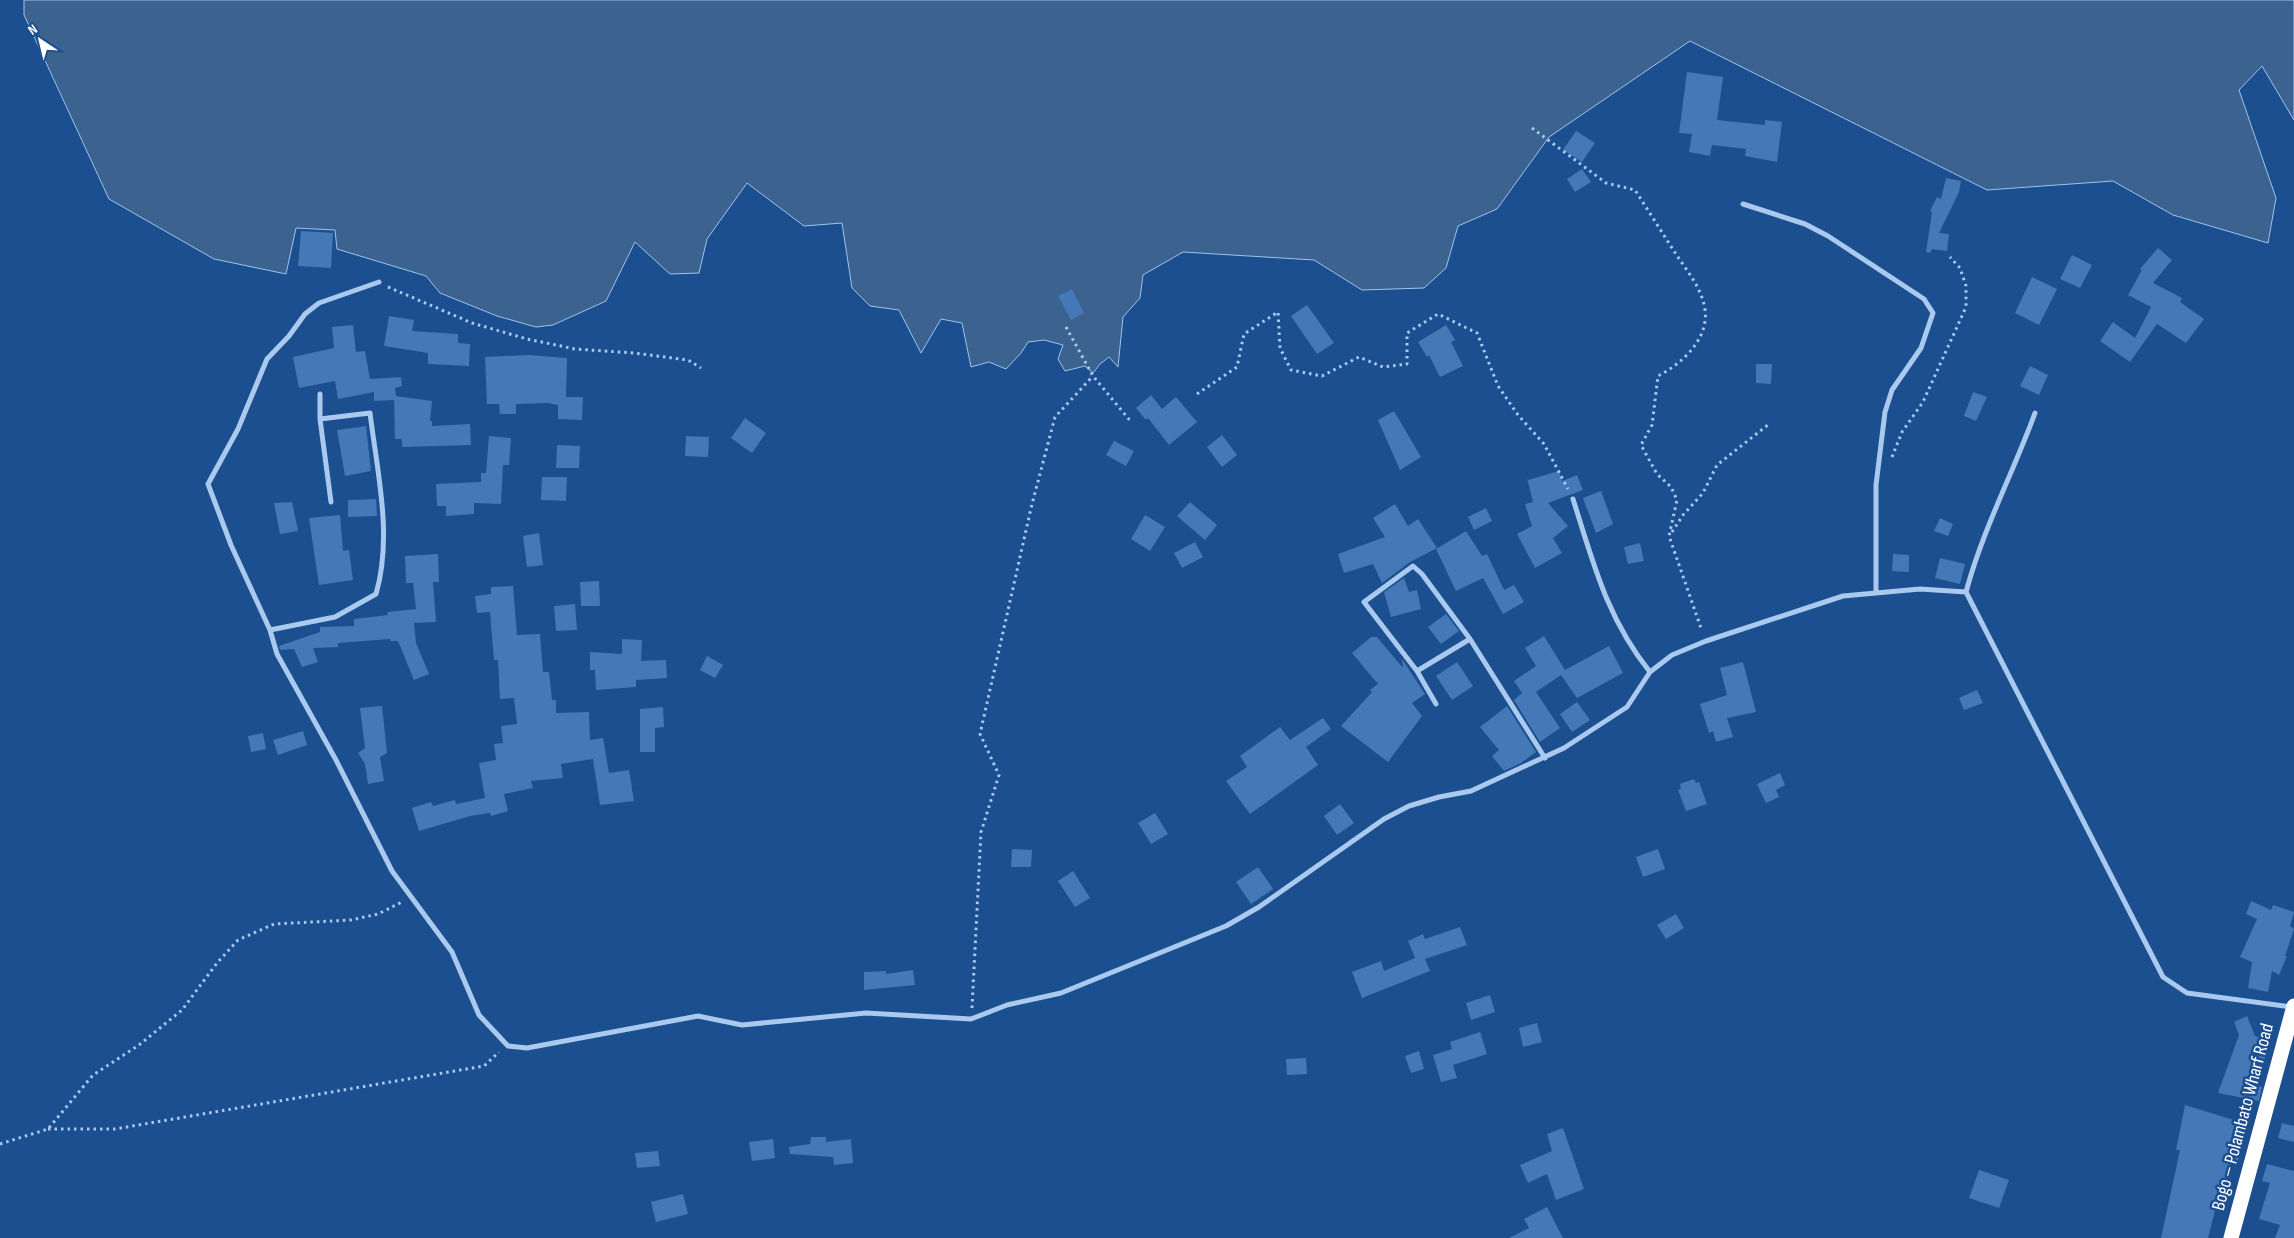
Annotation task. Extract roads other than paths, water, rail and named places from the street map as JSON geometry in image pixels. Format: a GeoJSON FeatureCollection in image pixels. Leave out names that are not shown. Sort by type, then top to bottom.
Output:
{"type":"FeatureCollection","features":[{"type":"Feature","properties":{"kind":"highway","name":"Bogo – Polambato Wharf Road"},"geometry":{"type":"LineString","coordinates":[[2231,1238],[2294,1007]]}},
{"type":"Feature","properties":{"kind":"street"},"geometry":{"type":"LineString","coordinates":[[1743,204],[1804,224],[1828,236],[1924,299],[1933,312],[1921,348],[1892,390],[1885,412],[1876,485],[1876,592]]}},
{"type":"Feature","properties":{"kind":"street"},"geometry":{"type":"LineString","coordinates":[[379,282],[319,303],[305,314],[289,336],[267,359],[238,429],[208,484],[230,545],[270,630],[277,654],[336,760],[392,871],[452,952],[479,1015],[508,1046],[527,1048],[698,1016],[742,1025],[866,1013],[971,1019],[1007,1005],[1061,994],[1226,926],[1259,907],[1384,819],[1401,810],[1439,797],[1471,791],[1545,758],[1627,707],[1650,672],[1672,655],[1706,641],[1843,596],[1920,589],[1966,592]]}},
{"type":"Feature","properties":{"kind":"street"},"geometry":{"type":"LineString","coordinates":[[320,394],[320,419],[331,502]]}},
{"type":"Feature","properties":{"kind":"street"},"geometry":{"type":"LineString","coordinates":[[270,630],[336,617],[376,594],[382,572],[383,514],[370,413],[320,419]]}},
{"type":"Feature","properties":{"kind":"street"},"geometry":{"type":"LineString","coordinates":[[2035,413],[2023,448],[1994,507],[1975,558],[1966,592],[2163,977],[2187,993],[2294,1007]]}},
{"type":"Feature","properties":{"kind":"street"},"geometry":{"type":"LineString","coordinates":[[1573,499],[1611,613],[1635,655],[1650,672]]}},
{"type":"Feature","properties":{"kind":"street"},"geometry":{"type":"LineString","coordinates":[[1436,704],[1417,670],[1364,602],[1413,566],[1422,574],[1470,639],[1545,758]]}},
{"type":"Feature","properties":{"kind":"street"},"geometry":{"type":"LineString","coordinates":[[1417,670],[1470,639]]}},
{"type":"Feature","properties":{"kind":"water"},"geometry":{"type":"Polygon","coordinates":[[[24,0],[2294,0],[2294,120],[2262,66],[2239,90],[2276,198],[2268,243],[2173,215],[2113,181],[1987,190],[1690,41],[1549,137],[1497,209],[1458,226],[1446,268],[1424,288],[1362,290],[1314,260],[1183,252],[1143,275],[1140,298],[1123,317],[1118,367],[1109,357],[1093,373],[1085,366],[1065,371],[1058,359],[1063,345],[1044,340],[1028,342],[1021,353],[1006,369],[989,362],[971,367],[962,323],[941,319],[921,353],[899,310],[870,306],[852,288],[842,223],[804,226],[747,183],[707,239],[699,273],[670,274],[635,242],[606,301],[553,325],[536,327],[497,316],[440,293],[426,276],[337,249],[335,230],[296,228],[286,274],[214,259],[109,199],[24,15],[24,0]]]}}]}
